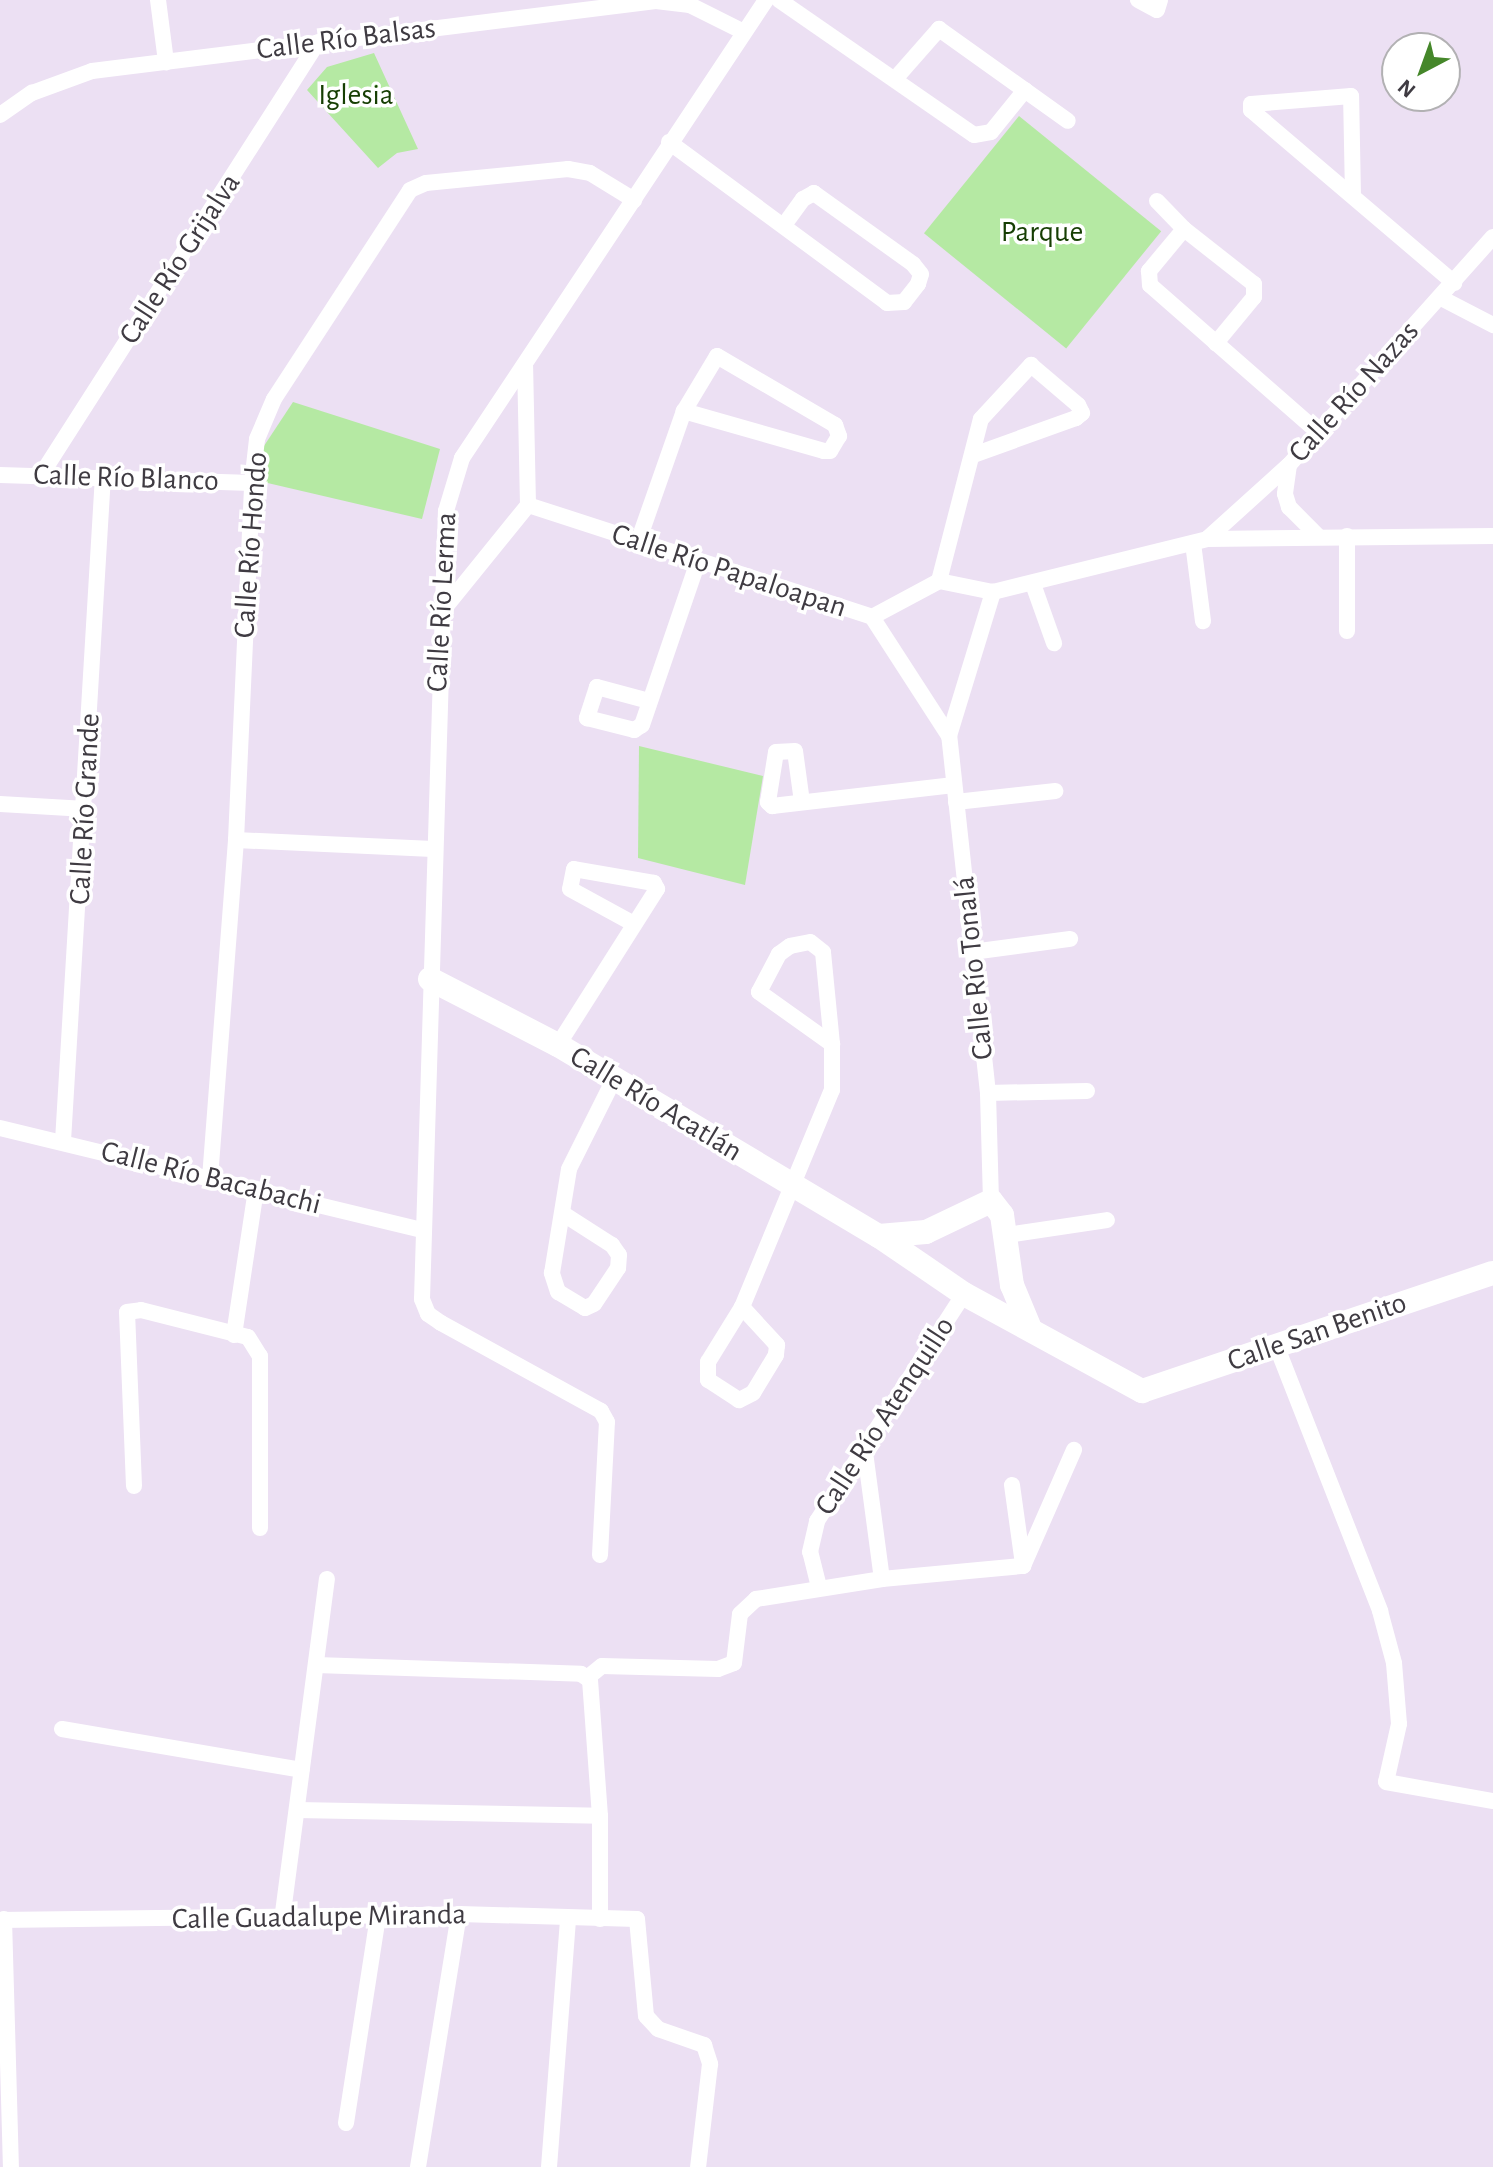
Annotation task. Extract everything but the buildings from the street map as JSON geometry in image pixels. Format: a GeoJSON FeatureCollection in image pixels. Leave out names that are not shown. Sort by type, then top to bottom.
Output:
{"type":"FeatureCollection","features":[{"type":"Feature","properties":{"kind":"street"},"geometry":{"type":"LineString","coordinates":[[158,0],[166,62]]}},
{"type":"Feature","properties":{"kind":"street","name":"Calle Río Lerma"},"geometry":{"type":"LineString","coordinates":[[600,1555],[607,1422],[601,1411],[441,1323],[428,1314],[422,1299],[421,1230],[439,615],[450,484],[462,458],[766,0]]}},
{"type":"Feature","properties":{"kind":"street"},"geometry":{"type":"LineString","coordinates":[[779,0],[983,137],[1025,90]]}},
{"type":"Feature","properties":{"kind":"street"},"geometry":{"type":"LineString","coordinates":[[1138,0],[1157,10],[1160,0]]}},
{"type":"Feature","properties":{"kind":"street","name":"Calle Río Balsas"},"geometry":{"type":"LineString","coordinates":[[0,115],[32,93],[92,71],[581,6],[671,1],[744,32]]}},
{"type":"Feature","properties":{"kind":"street"},"geometry":{"type":"LineString","coordinates":[[895,79],[939,29],[1068,121]]}},
{"type":"Feature","properties":{"kind":"street","name":"Calle Río Grijalva"},"geometry":{"type":"LineString","coordinates":[[41,475],[318,42]]}},
{"type":"Feature","properties":{"kind":"street"},"geometry":{"type":"LineString","coordinates":[[1353,196],[1351,96],[1251,104],[1251,110],[1454,283]]}},
{"type":"Feature","properties":{"kind":"street"},"geometry":{"type":"LineString","coordinates":[[669,142],[894,306],[904,302],[921,274],[814,193],[803,199],[784,225]]}},
{"type":"Feature","properties":{"kind":"street","name":"Calle Río Hondo"},"geometry":{"type":"LineString","coordinates":[[210,1178],[236,840],[252,483],[257,439],[274,399],[410,190],[426,183],[568,169],[590,173],[634,200]]}},
{"type":"Feature","properties":{"kind":"street"},"geometry":{"type":"LineString","coordinates":[[1157,201],[1184,229],[1257,291],[1216,343]]}},
{"type":"Feature","properties":{"kind":"street"},"geometry":{"type":"LineString","coordinates":[[1184,229],[1146,278],[1319,433]]}},
{"type":"Feature","properties":{"kind":"street","name":"Calle Río Nazas"},"geometry":{"type":"LineString","coordinates":[[1200,541],[1289,465],[1493,237]]}},
{"type":"Feature","properties":{"kind":"street"},"geometry":{"type":"LineString","coordinates":[[1441,298],[1493,325]]}},
{"type":"Feature","properties":{"kind":"street"},"geometry":{"type":"LineString","coordinates":[[638,542],[684,411],[717,356],[839,430],[834,446],[824,451],[684,411]]}},
{"type":"Feature","properties":{"kind":"street"},"geometry":{"type":"LineString","coordinates":[[973,455],[1082,413],[1031,365],[981,419],[939,581],[993,592],[1200,541],[1317,535],[1493,536]]}},
{"type":"Feature","properties":{"kind":"street"},"geometry":{"type":"LineString","coordinates":[[439,615],[528,505],[525,366]]}},
{"type":"Feature","properties":{"kind":"street"},"geometry":{"type":"LineString","coordinates":[[1289,465],[1285,494],[1289,507],[1317,535]]}},
{"type":"Feature","properties":{"kind":"street","name":"Calle Río Blanco"},"geometry":{"type":"LineString","coordinates":[[0,475],[252,483]]}},
{"type":"Feature","properties":{"kind":"street","name":"Calle Río Grande"},"geometry":{"type":"LineString","coordinates":[[63,1141],[86,809],[103,476]]}},
{"type":"Feature","properties":{"kind":"street","name":"Calle Río Papaloapan"},"geometry":{"type":"LineString","coordinates":[[528,505],[872,617],[939,581]]}},
{"type":"Feature","properties":{"kind":"street"},"geometry":{"type":"LineString","coordinates":[[1347,536],[1347,631]]}},
{"type":"Feature","properties":{"kind":"street"},"geometry":{"type":"LineString","coordinates":[[1200,541],[1203,621]]}},
{"type":"Feature","properties":{"kind":"street"},"geometry":{"type":"LineString","coordinates":[[649,701],[602,688],[593,691],[587,718],[639,729],[649,701],[698,561]]}},
{"type":"Feature","properties":{"kind":"street"},"geometry":{"type":"LineString","coordinates":[[1033,584],[1054,643]]}},
{"type":"Feature","properties":{"kind":"street","name":"Calle Río Tonalá"},"geometry":{"type":"LineString","coordinates":[[991,1201],[988,1093],[949,736],[993,592]]}},
{"type":"Feature","properties":{"kind":"street","name":"Calle Río Tonalá"},"geometry":{"type":"LineString","coordinates":[[872,617],[949,736]]}},
{"type":"Feature","properties":{"kind":"street"},"geometry":{"type":"LineString","coordinates":[[802,802],[954,785]]}},
{"type":"Feature","properties":{"kind":"street"},"geometry":{"type":"LineString","coordinates":[[956,802],[1055,791]]}},
{"type":"Feature","properties":{"kind":"street"},"geometry":{"type":"LineString","coordinates":[[0,804],[86,809]]}},
{"type":"Feature","properties":{"kind":"street"},"geometry":{"type":"LineString","coordinates":[[236,840],[433,849]]}},
{"type":"Feature","properties":{"kind":"street"},"geometry":{"type":"LineString","coordinates":[[558,1045],[634,924],[657,885],[574,869],[570,889],[634,924]]}},
{"type":"Feature","properties":{"kind":"street"},"geometry":{"type":"LineString","coordinates":[[972,952],[1070,939]]}},
{"type":"Feature","properties":{"kind":"street"},"geometry":{"type":"LineString","coordinates":[[742,1307],[777,1345],[753,1393],[739,1400],[708,1380],[705,1372],[742,1307],[791,1184],[826,1115],[832,1090],[832,1044],[823,952],[810,942],[790,946],[779,954],[759,992],[832,1044]]}},
{"type":"Feature","properties":{"kind":"street","name":"Calle Río Acatlán"},"geometry":{"type":"LineString","coordinates":[[430,979],[558,1045],[879,1236],[964,1294],[1029,1326],[1142,1391]]}},
{"type":"Feature","properties":{"kind":"street"},"geometry":{"type":"LineString","coordinates":[[565,1215],[612,1245],[619,1255],[618,1268],[594,1304],[585,1308],[576,1307],[553,1284],[569,1169],[614,1079]]}},
{"type":"Feature","properties":{"kind":"street"},"geometry":{"type":"LineString","coordinates":[[988,1093],[1087,1091]]}},
{"type":"Feature","properties":{"kind":"street","name":"Calle Río Bacabachi"},"geometry":{"type":"LineString","coordinates":[[0,1128],[421,1230]]}},
{"type":"Feature","properties":{"kind":"street"},"geometry":{"type":"LineString","coordinates":[[234,1335],[256,1189]]}},
{"type":"Feature","properties":{"kind":"street"},"geometry":{"type":"LineString","coordinates":[[879,1236],[926,1232],[991,1201],[1002,1215],[1012,1285],[1029,1326]]}},
{"type":"Feature","properties":{"kind":"street"},"geometry":{"type":"LineString","coordinates":[[1007,1235],[1107,1220]]}},
{"type":"Feature","properties":{"kind":"street"},"geometry":{"type":"LineString","coordinates":[[922,1267],[926,1232]]}},
{"type":"Feature","properties":{"kind":"street","name":"Calle San Benito"},"geometry":{"type":"LineString","coordinates":[[1142,1391],[1493,1273]]}},
{"type":"Feature","properties":{"kind":"street"},"geometry":{"type":"LineString","coordinates":[[988,1305],[1012,1285]]}},
{"type":"Feature","properties":{"kind":"street","name":"Calle Río Atenquillo"},"geometry":{"type":"LineString","coordinates":[[819,1587],[811,1538],[964,1294]]}},
{"type":"Feature","properties":{"kind":"street"},"geometry":{"type":"LineString","coordinates":[[134,1486],[127,1312],[141,1310],[234,1335],[257,1345],[260,1356],[260,1528]]}},
{"type":"Feature","properties":{"kind":"street"},"geometry":{"type":"LineString","coordinates":[[1276,1345],[1380,1611],[1394,1663],[1399,1724],[1386,1782],[1427,1785],[1493,1801]]}},
{"type":"Feature","properties":{"kind":"street"},"geometry":{"type":"LineString","coordinates":[[1023,1566],[1074,1450]]}},
{"type":"Feature","properties":{"kind":"street"},"geometry":{"type":"LineString","coordinates":[[865,1452],[882,1579]]}},
{"type":"Feature","properties":{"kind":"street"},"geometry":{"type":"LineString","coordinates":[[1012,1485],[1023,1566]]}},
{"type":"Feature","properties":{"kind":"street"},"geometry":{"type":"LineString","coordinates":[[316,1665],[587,1678],[602,1666],[718,1669],[734,1663],[745,1606],[819,1587],[1023,1566]]}},
{"type":"Feature","properties":{"kind":"street"},"geometry":{"type":"LineString","coordinates":[[282,1920],[327,1579]]}},
{"type":"Feature","properties":{"kind":"street"},"geometry":{"type":"LineString","coordinates":[[587,1678],[593,1688],[600,1816],[600,1919]]}},
{"type":"Feature","properties":{"kind":"street"},"geometry":{"type":"LineString","coordinates":[[62,1729],[302,1770]]}},
{"type":"Feature","properties":{"kind":"street"},"geometry":{"type":"LineString","coordinates":[[297,1810],[600,1816]]}},
{"type":"Feature","properties":{"kind":"street"},"geometry":{"type":"LineString","coordinates":[[418,2167],[459,1914]]}},
{"type":"Feature","properties":{"kind":"street","name":"Calle Guadalupe Miranda"},"geometry":{"type":"LineString","coordinates":[[2,1920],[282,1920],[459,1914],[637,1919],[646,2016],[658,2029],[704,2045],[710,2064],[698,2167]]}},
{"type":"Feature","properties":{"kind":"street"},"geometry":{"type":"LineString","coordinates":[[346,2123],[378,1917]]}},
{"type":"Feature","properties":{"kind":"street"},"geometry":{"type":"LineString","coordinates":[[549,2167],[568,1918]]}},
{"type":"Feature","properties":{"kind":"street"},"geometry":{"type":"LineString","coordinates":[[2,1920],[11,2167]]}},
{"type":"Feature","properties":{"kind":"green space","name":"Iglesia"},"geometry":{"type":"Polygon","coordinates":[[[374,53],[418,149],[397,153],[378,168],[307,90],[327,67],[374,53]]]}},
{"type":"Feature","properties":{"kind":"green space","name":"Parque"},"geometry":{"type":"Polygon","coordinates":[[[1019,116],[1161,231],[1066,349],[924,233],[1019,116]]]}},
{"type":"Feature","properties":{"kind":"green space"},"geometry":{"type":"Polygon","coordinates":[[[293,402],[440,449],[422,519],[259,481],[258,455],[293,402]]]}},
{"type":"Feature","properties":{"kind":"green space"},"geometry":{"type":"Polygon","coordinates":[[[639,746],[763,776],[745,885],[638,858],[639,746]]]}}]}
